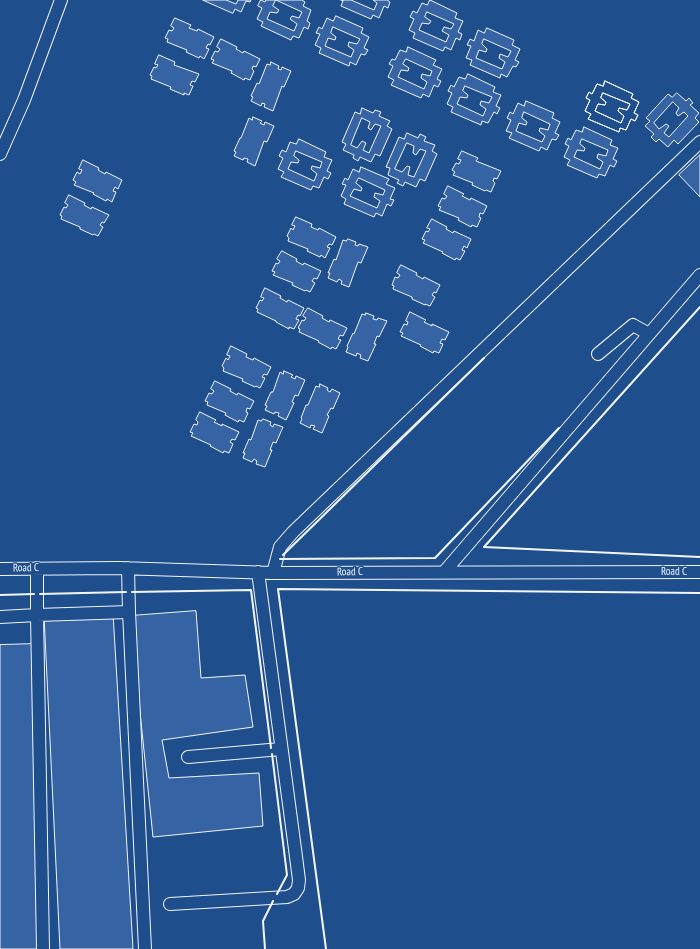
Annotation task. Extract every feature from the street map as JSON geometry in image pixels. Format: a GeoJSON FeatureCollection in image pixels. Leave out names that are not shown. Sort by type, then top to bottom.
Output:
{"type":"FeatureCollection","features":[{"type":"Feature","properties":{"kind":"street"},"geometry":{"type":"LineString","coordinates":[[0,154],[24,100],[59,11],[61,0]]}},
{"type":"Feature","properties":{"kind":"street"},"geometry":{"type":"LineString","coordinates":[[273,573],[280,547],[293,532],[700,142]]}},
{"type":"Feature","properties":{"kind":"street"},"geometry":{"type":"LineString","coordinates":[[445,571],[700,275]]}},
{"type":"Feature","properties":{"kind":"street"},"geometry":{"type":"LineString","coordinates":[[598,354],[633,325],[649,334]]}},
{"type":"Feature","properties":{"kind":"street"},"geometry":{"type":"LineString","coordinates":[[37,568],[43,949]]}},
{"type":"Feature","properties":{"kind":"street"},"geometry":{"type":"LineString","coordinates":[[128,568],[145,949]]}},
{"type":"Feature","properties":{"kind":"street","name":"Road C"},"geometry":{"type":"LineString","coordinates":[[0,569],[128,568],[273,573],[445,571],[700,572]]}},
{"type":"Feature","properties":{"kind":"street"},"geometry":{"type":"LineString","coordinates":[[170,904],[286,897],[294,894],[298,888],[258,572]]}},
{"type":"Feature","properties":{"kind":"street"},"geometry":{"type":"LineString","coordinates":[[0,617],[129,612]]}},
{"type":"Feature","properties":{"kind":"street"},"geometry":{"type":"LineString","coordinates":[[188,757],[281,749]]}},
{"type":"Feature","properties":{"kind":"building"},"geometry":{"type":"Polygon","coordinates":[[[203,0],[226,0],[236,4],[238,0],[251,0],[250,2],[246,1],[241,12],[235,9],[233,13],[203,0]]]}},
{"type":"Feature","properties":{"kind":"building"},"geometry":{"type":"Polygon","coordinates":[[[261,0],[265,2],[266,0],[276,0],[302,0],[305,2],[303,6],[311,10],[307,21],[310,23],[308,29],[304,27],[299,38],[293,36],[291,40],[261,26],[263,22],[257,19],[262,8],[258,6],[261,0]],[[276,0],[273,6],[279,10],[277,13],[270,12],[267,19],[294,31],[297,24],[290,19],[292,16],[299,18],[302,12],[276,0]]]}},
{"type":"Feature","properties":{"kind":"building"},"geometry":{"type":"Polygon","coordinates":[[[341,0],[351,0],[374,10],[377,3],[373,0],[387,0],[390,2],[388,8],[384,6],[379,18],[373,15],[371,19],[341,6],[343,1],[341,0]]]}},
{"type":"Feature","properties":{"kind":"building"},"geometry":{"type":"Polygon","coordinates":[[[430,0],[457,13],[455,18],[463,21],[458,32],[462,34],[460,40],[456,38],[451,50],[445,47],[443,51],[413,38],[415,33],[409,30],[414,19],[410,17],[413,11],[417,13],[422,3],[427,5],[430,0]],[[427,12],[425,17],[431,21],[429,24],[422,23],[419,30],[446,42],[449,35],[442,31],[444,27],[451,29],[454,24],[427,12]]]}},
{"type":"Feature","properties":{"kind":"building"},"geometry":{"type":"Polygon","coordinates":[[[336,16],[363,28],[361,33],[369,37],[364,48],[368,50],[365,55],[361,54],[356,65],[350,62],[349,66],[319,53],[321,48],[315,45],[320,34],[316,33],[319,27],[322,29],[327,18],[333,21],[336,16]],[[333,27],[331,33],[336,37],[335,40],[328,38],[325,46],[351,57],[354,50],[348,46],[349,42],[357,44],[360,39],[333,27]]]}},
{"type":"Feature","properties":{"kind":"building"},"geometry":{"type":"Polygon","coordinates":[[[175,18],[191,25],[189,28],[197,31],[198,29],[214,37],[210,45],[208,44],[206,48],[209,49],[204,59],[167,42],[168,39],[165,38],[169,30],[172,31],[174,28],[171,26],[175,18]]]}},
{"type":"Feature","properties":{"kind":"building"},"geometry":{"type":"Polygon","coordinates":[[[487,28],[514,40],[512,45],[520,49],[515,60],[519,62],[516,67],[513,66],[507,77],[501,74],[500,78],[470,65],[472,60],[466,58],[471,46],[467,45],[470,39],[474,41],[478,30],[484,33],[487,28]],[[484,39],[482,44],[487,49],[486,52],[479,50],[476,58],[502,69],[505,62],[499,58],[500,54],[508,57],[511,51],[484,39]]]}},
{"type":"Feature","properties":{"kind":"building"},"geometry":{"type":"Polygon","coordinates":[[[221,39],[237,47],[236,49],[243,53],[244,51],[260,59],[256,67],[253,66],[252,69],[254,71],[250,80],[245,78],[244,80],[231,73],[232,71],[212,63],[214,60],[211,59],[215,51],[218,52],[220,49],[217,47],[221,39]]]}},
{"type":"Feature","properties":{"kind":"building"},"geometry":{"type":"Polygon","coordinates":[[[408,47],[436,60],[433,65],[442,69],[437,79],[441,81],[438,87],[434,85],[429,97],[423,94],[421,98],[391,85],[394,80],[388,77],[393,66],[389,64],[392,59],[395,60],[400,50],[406,52],[408,47]],[[406,59],[403,64],[409,68],[408,71],[401,70],[398,77],[424,89],[427,82],[421,78],[422,74],[430,76],[432,71],[406,59]]]}},
{"type":"Feature","properties":{"kind":"building"},"geometry":{"type":"Polygon","coordinates":[[[159,55],[175,62],[174,65],[199,74],[195,82],[192,81],[190,85],[193,86],[189,95],[184,93],[184,95],[170,89],[171,87],[151,79],[152,76],[150,75],[154,67],[156,68],[158,65],[155,64],[159,55]]]}},
{"type":"Feature","properties":{"kind":"building"},"geometry":{"type":"Polygon","coordinates":[[[271,62],[279,66],[278,69],[281,70],[282,67],[291,71],[284,87],[282,86],[273,111],[264,107],[265,104],[262,103],[261,106],[251,101],[253,97],[251,96],[257,83],[259,84],[267,64],[270,65],[271,62]]]}},
{"type":"Feature","properties":{"kind":"building"},"geometry":{"type":"Polygon","coordinates":[[[468,74],[495,87],[493,92],[501,95],[496,106],[500,108],[497,114],[494,112],[488,123],[482,121],[481,125],[451,112],[453,107],[447,104],[452,93],[448,91],[451,85],[454,87],[459,77],[465,79],[468,74]],[[465,86],[463,91],[468,95],[467,98],[460,97],[457,104],[483,116],[486,109],[480,105],[481,101],[489,103],[492,97],[465,86]]]}},
{"type":"Feature","properties":{"kind":"building"},"geometry":{"type":"Polygon","coordinates":[[[605,81],[633,94],[631,98],[639,102],[634,113],[638,115],[635,121],[631,119],[626,130],[620,128],[619,132],[588,119],[591,114],[585,111],[590,100],[586,98],[589,92],[592,94],[597,84],[603,86],[605,81]],[[603,93],[601,98],[606,102],[605,105],[598,104],[595,111],[621,123],[624,116],[618,111],[619,108],[627,110],[630,104],[603,93]]]}},
{"type":"Feature","properties":{"kind":"building"},"geometry":{"type":"Polygon","coordinates":[[[605,81],[633,94],[631,98],[639,102],[634,113],[638,115],[635,121],[631,119],[626,130],[620,128],[619,132],[588,119],[591,114],[585,111],[590,100],[586,98],[589,92],[592,94],[597,84],[603,86],[605,81]],[[603,93],[601,98],[606,102],[605,105],[598,104],[595,111],[621,123],[624,116],[618,111],[619,108],[627,110],[630,104],[603,93]]]}},
{"type":"Feature","properties":{"kind":"building"},"geometry":{"type":"Polygon","coordinates":[[[677,93],[686,101],[689,98],[693,103],[690,105],[699,113],[695,118],[699,122],[678,144],[674,140],[668,147],[659,139],[656,142],[651,137],[654,134],[645,126],[650,121],[646,118],[668,94],[672,97],[677,93]],[[673,102],[654,123],[659,129],[666,124],[669,126],[664,133],[669,137],[688,116],[684,112],[678,116],[676,113],[679,108],[673,102]]]}},
{"type":"Feature","properties":{"kind":"building"},"geometry":{"type":"Polygon","coordinates":[[[526,101],[554,113],[552,118],[560,122],[555,133],[559,135],[556,140],[552,139],[547,150],[541,147],[539,151],[509,138],[512,133],[506,131],[511,120],[507,118],[510,112],[513,114],[518,103],[524,106],[526,101]],[[524,112],[522,118],[527,122],[526,125],[519,123],[516,131],[542,142],[545,136],[539,131],[540,128],[548,130],[550,124],[524,112]]]}},
{"type":"Feature","properties":{"kind":"building"},"geometry":{"type":"Polygon","coordinates":[[[362,108],[373,113],[375,110],[381,112],[379,116],[390,121],[387,126],[392,129],[380,156],[375,154],[371,162],[360,157],[358,161],[353,158],[354,155],[343,150],[346,144],[342,142],[355,112],[360,114],[362,108]],[[362,118],[351,145],[357,148],[362,141],[366,143],[363,150],[369,153],[381,126],[375,124],[371,130],[368,128],[370,122],[362,118]]]}},
{"type":"Feature","properties":{"kind":"building"},"geometry":{"type":"Polygon","coordinates":[[[253,117],[262,121],[260,123],[264,125],[265,122],[274,126],[267,142],[264,141],[255,166],[247,162],[248,159],[244,158],[243,160],[234,156],[236,152],[234,151],[249,118],[252,120],[253,117]]]}},
{"type":"Feature","properties":{"kind":"building"},"geometry":{"type":"Polygon","coordinates":[[[584,127],[612,140],[610,145],[618,148],[613,159],[617,161],[614,167],[610,165],[605,176],[599,174],[597,178],[567,165],[570,160],[564,157],[569,146],[565,144],[568,138],[571,140],[576,130],[582,132],[584,127]],[[582,139],[580,144],[585,148],[584,151],[577,150],[574,157],[600,169],[603,162],[597,158],[598,154],[606,156],[608,150],[582,139]]]}},
{"type":"Feature","properties":{"kind":"building"},"geometry":{"type":"Polygon","coordinates":[[[407,133],[418,138],[420,134],[426,137],[424,141],[435,145],[432,151],[437,154],[425,181],[420,179],[416,187],[405,182],[403,186],[397,183],[399,180],[388,175],[390,168],[386,167],[399,137],[404,139],[407,133]],[[407,143],[395,169],[402,172],[407,166],[410,167],[408,175],[414,177],[426,151],[420,149],[416,155],[413,153],[414,146],[407,143]]]}},
{"type":"Feature","properties":{"kind":"building"},"geometry":{"type":"Polygon","coordinates":[[[299,139],[326,152],[324,157],[332,160],[327,171],[331,173],[328,179],[324,177],[319,188],[313,186],[311,190],[281,177],[284,172],[278,169],[283,158],[279,156],[282,150],[286,152],[290,142],[296,144],[299,139]],[[296,151],[294,156],[299,160],[298,163],[291,162],[288,169],[314,181],[317,174],[311,169],[312,166],[320,168],[322,162],[296,151]]]}},
{"type":"Feature","properties":{"kind":"building"},"geometry":{"type":"Polygon","coordinates":[[[462,151],[478,158],[476,161],[501,171],[497,179],[494,178],[493,181],[495,183],[491,192],[485,191],[472,185],[473,183],[453,175],[455,172],[452,170],[456,163],[459,164],[461,160],[458,159],[462,151]]]}},
{"type":"Feature","properties":{"kind":"building"},"geometry":{"type":"Polygon","coordinates":[[[700,155],[700,197],[679,175],[700,155]]]}},
{"type":"Feature","properties":{"kind":"building"},"geometry":{"type":"Polygon","coordinates":[[[83,160],[99,168],[98,170],[105,174],[106,172],[122,180],[118,189],[115,187],[113,191],[116,192],[112,202],[107,199],[106,201],[93,194],[94,193],[74,185],[76,182],[73,180],[77,172],[80,174],[82,170],[79,169],[83,160]]]}},
{"type":"Feature","properties":{"kind":"building"},"geometry":{"type":"Polygon","coordinates":[[[361,167],[389,179],[386,184],[395,188],[390,199],[394,200],[391,206],[387,204],[382,216],[376,213],[374,217],[344,204],[346,199],[341,196],[346,185],[342,184],[345,178],[348,180],[353,169],[359,172],[361,167]],[[359,178],[356,183],[362,188],[361,191],[354,189],[350,196],[377,208],[380,201],[374,197],[375,193],[383,195],[385,190],[359,178]]]}},
{"type":"Feature","properties":{"kind":"building"},"geometry":{"type":"Polygon","coordinates":[[[448,186],[464,194],[462,196],[470,200],[471,198],[487,206],[483,214],[480,213],[479,217],[481,218],[477,227],[472,225],[471,227],[458,220],[459,218],[439,210],[441,207],[438,206],[442,198],[445,199],[447,196],[444,194],[448,186]]]}},
{"type":"Feature","properties":{"kind":"building"},"geometry":{"type":"Polygon","coordinates":[[[69,195],[85,203],[84,205],[91,209],[92,207],[109,215],[104,223],[102,222],[100,225],[103,227],[98,236],[61,219],[62,216],[60,215],[64,207],[66,208],[68,205],[65,203],[69,195]]]}},
{"type":"Feature","properties":{"kind":"building"},"geometry":{"type":"Polygon","coordinates":[[[296,217],[312,224],[311,227],[318,230],[319,228],[336,237],[332,245],[329,244],[327,247],[330,248],[325,258],[288,241],[289,238],[287,236],[291,228],[293,230],[295,226],[292,225],[296,217]]]}},
{"type":"Feature","properties":{"kind":"building"},"geometry":{"type":"Polygon","coordinates":[[[432,219],[447,227],[446,229],[453,233],[454,231],[471,239],[467,248],[464,246],[462,250],[465,251],[460,260],[456,258],[455,260],[442,253],[443,252],[423,243],[425,240],[422,239],[426,231],[428,232],[430,229],[427,228],[432,219]]]}},
{"type":"Feature","properties":{"kind":"building"},"geometry":{"type":"Polygon","coordinates":[[[348,239],[356,242],[355,245],[358,246],[359,244],[368,247],[361,263],[358,262],[349,287],[341,284],[342,281],[339,279],[337,282],[328,278],[330,273],[328,273],[334,259],[336,260],[343,240],[346,241],[348,239]]]}},
{"type":"Feature","properties":{"kind":"building"},"geometry":{"type":"Polygon","coordinates":[[[282,251],[297,259],[296,261],[303,265],[304,263],[321,271],[317,279],[314,278],[312,281],[315,283],[310,292],[273,275],[275,272],[272,271],[276,263],[278,264],[280,261],[277,259],[282,251]]]}},
{"type":"Feature","properties":{"kind":"building"},"geometry":{"type":"Polygon","coordinates":[[[401,265],[417,273],[416,275],[423,279],[424,277],[440,285],[436,293],[434,292],[432,295],[435,297],[430,306],[393,289],[394,286],[392,285],[395,277],[398,278],[400,275],[397,273],[401,265]]]}},
{"type":"Feature","properties":{"kind":"building"},"geometry":{"type":"Polygon","coordinates":[[[265,288],[281,296],[280,298],[287,302],[288,300],[304,308],[300,316],[298,315],[296,319],[299,320],[294,329],[289,327],[289,329],[257,312],[258,309],[256,308],[260,300],[262,301],[264,298],[261,297],[265,288]]]}},
{"type":"Feature","properties":{"kind":"building"},"geometry":{"type":"Polygon","coordinates":[[[308,308],[323,316],[322,318],[329,322],[330,320],[347,328],[343,336],[340,335],[338,339],[341,340],[336,349],[332,347],[331,349],[318,342],[319,341],[299,332],[300,329],[298,328],[302,320],[304,321],[306,318],[303,316],[308,308]]]}},
{"type":"Feature","properties":{"kind":"building"},"geometry":{"type":"Polygon","coordinates":[[[410,312],[426,320],[424,322],[449,332],[445,340],[442,339],[440,343],[443,344],[439,353],[434,351],[433,353],[420,346],[421,345],[401,336],[403,333],[400,332],[404,324],[407,325],[408,322],[406,321],[410,312]]]}},
{"type":"Feature","properties":{"kind":"building"},"geometry":{"type":"Polygon","coordinates":[[[366,313],[374,316],[373,319],[377,320],[378,318],[387,321],[379,337],[377,336],[374,344],[376,344],[368,361],[360,358],[361,355],[357,353],[356,356],[346,352],[347,346],[353,333],[354,334],[362,314],[365,315],[366,313]]]}},
{"type":"Feature","properties":{"kind":"building"},"geometry":{"type":"Polygon","coordinates":[[[231,346],[247,354],[246,357],[253,360],[254,358],[271,367],[267,375],[264,374],[262,377],[265,378],[260,388],[223,371],[224,368],[222,366],[226,358],[228,360],[230,356],[227,355],[231,346]]]}},
{"type":"Feature","properties":{"kind":"building"},"geometry":{"type":"Polygon","coordinates":[[[284,371],[293,375],[291,377],[295,379],[296,376],[305,380],[298,396],[295,395],[292,402],[294,403],[286,420],[278,416],[279,413],[275,412],[274,414],[265,410],[267,406],[265,405],[271,392],[273,392],[280,372],[283,374],[284,371]]]}},
{"type":"Feature","properties":{"kind":"building"},"geometry":{"type":"Polygon","coordinates":[[[215,381],[231,389],[230,391],[237,395],[238,393],[254,401],[250,409],[247,408],[246,412],[248,413],[244,422],[239,420],[238,422],[225,415],[226,413],[207,405],[208,402],[205,401],[209,393],[212,394],[214,391],[211,389],[215,381]]]}},
{"type":"Feature","properties":{"kind":"building"},"geometry":{"type":"Polygon","coordinates":[[[320,384],[328,388],[327,390],[330,392],[332,389],[340,393],[333,409],[331,408],[327,415],[329,416],[322,433],[313,429],[315,426],[311,425],[310,428],[300,423],[306,405],[308,405],[316,386],[319,387],[320,384]]]}},
{"type":"Feature","properties":{"kind":"building"},"geometry":{"type":"Polygon","coordinates":[[[200,412],[216,420],[214,422],[239,432],[235,440],[232,439],[230,442],[233,444],[229,453],[224,451],[223,453],[210,446],[211,445],[191,436],[193,433],[190,432],[194,424],[197,425],[198,422],[196,420],[200,412]]]}},
{"type":"Feature","properties":{"kind":"building"},"geometry":{"type":"Polygon","coordinates":[[[263,419],[271,422],[270,425],[273,427],[274,424],[283,427],[276,443],[273,442],[270,450],[272,450],[265,467],[256,464],[257,461],[254,459],[252,462],[243,458],[245,453],[243,453],[249,439],[251,440],[258,420],[261,421],[263,419]]]}},
{"type":"Feature","properties":{"kind":"building"},"geometry":{"type":"Polygon","coordinates":[[[196,611],[201,678],[245,675],[253,727],[162,740],[169,778],[259,773],[263,826],[153,837],[130,616],[196,611]]]}},
{"type":"Feature","properties":{"kind":"building"},"geometry":{"type":"Polygon","coordinates":[[[113,613],[133,949],[60,949],[44,615],[113,613]]]}},
{"type":"Feature","properties":{"kind":"building"},"geometry":{"type":"Polygon","coordinates":[[[34,644],[40,949],[0,949],[0,645],[34,644]]]}},
{"type":"Feature","properties":{"kind":"wall"},"geometry":{"type":"LineString","coordinates":[[484,547],[700,307]]}},
{"type":"Feature","properties":{"kind":"wall"},"geometry":{"type":"LineString","coordinates":[[283,555],[484,358]]}},
{"type":"Feature","properties":{"kind":"wall"},"geometry":{"type":"LineString","coordinates":[[280,559],[435,558],[559,428]]}},
{"type":"Feature","properties":{"kind":"wall"},"geometry":{"type":"LineString","coordinates":[[484,547],[700,557]]}},
{"type":"Feature","properties":{"kind":"wall"},"geometry":{"type":"LineString","coordinates":[[326,949],[278,589],[700,593]]}},
{"type":"Feature","properties":{"kind":"wall"},"geometry":{"type":"LineString","coordinates":[[132,592],[251,590],[271,748]]}},
{"type":"Feature","properties":{"kind":"wall"},"geometry":{"type":"LineString","coordinates":[[40,594],[126,592]]}},
{"type":"Feature","properties":{"kind":"wall"},"geometry":{"type":"LineString","coordinates":[[0,595],[34,594]]}},
{"type":"Feature","properties":{"kind":"wall"},"geometry":{"type":"LineString","coordinates":[[272,754],[287,875],[277,894]]}},
{"type":"Feature","properties":{"kind":"wall"},"geometry":{"type":"LineString","coordinates":[[265,949],[263,921],[273,901]]}}]}
